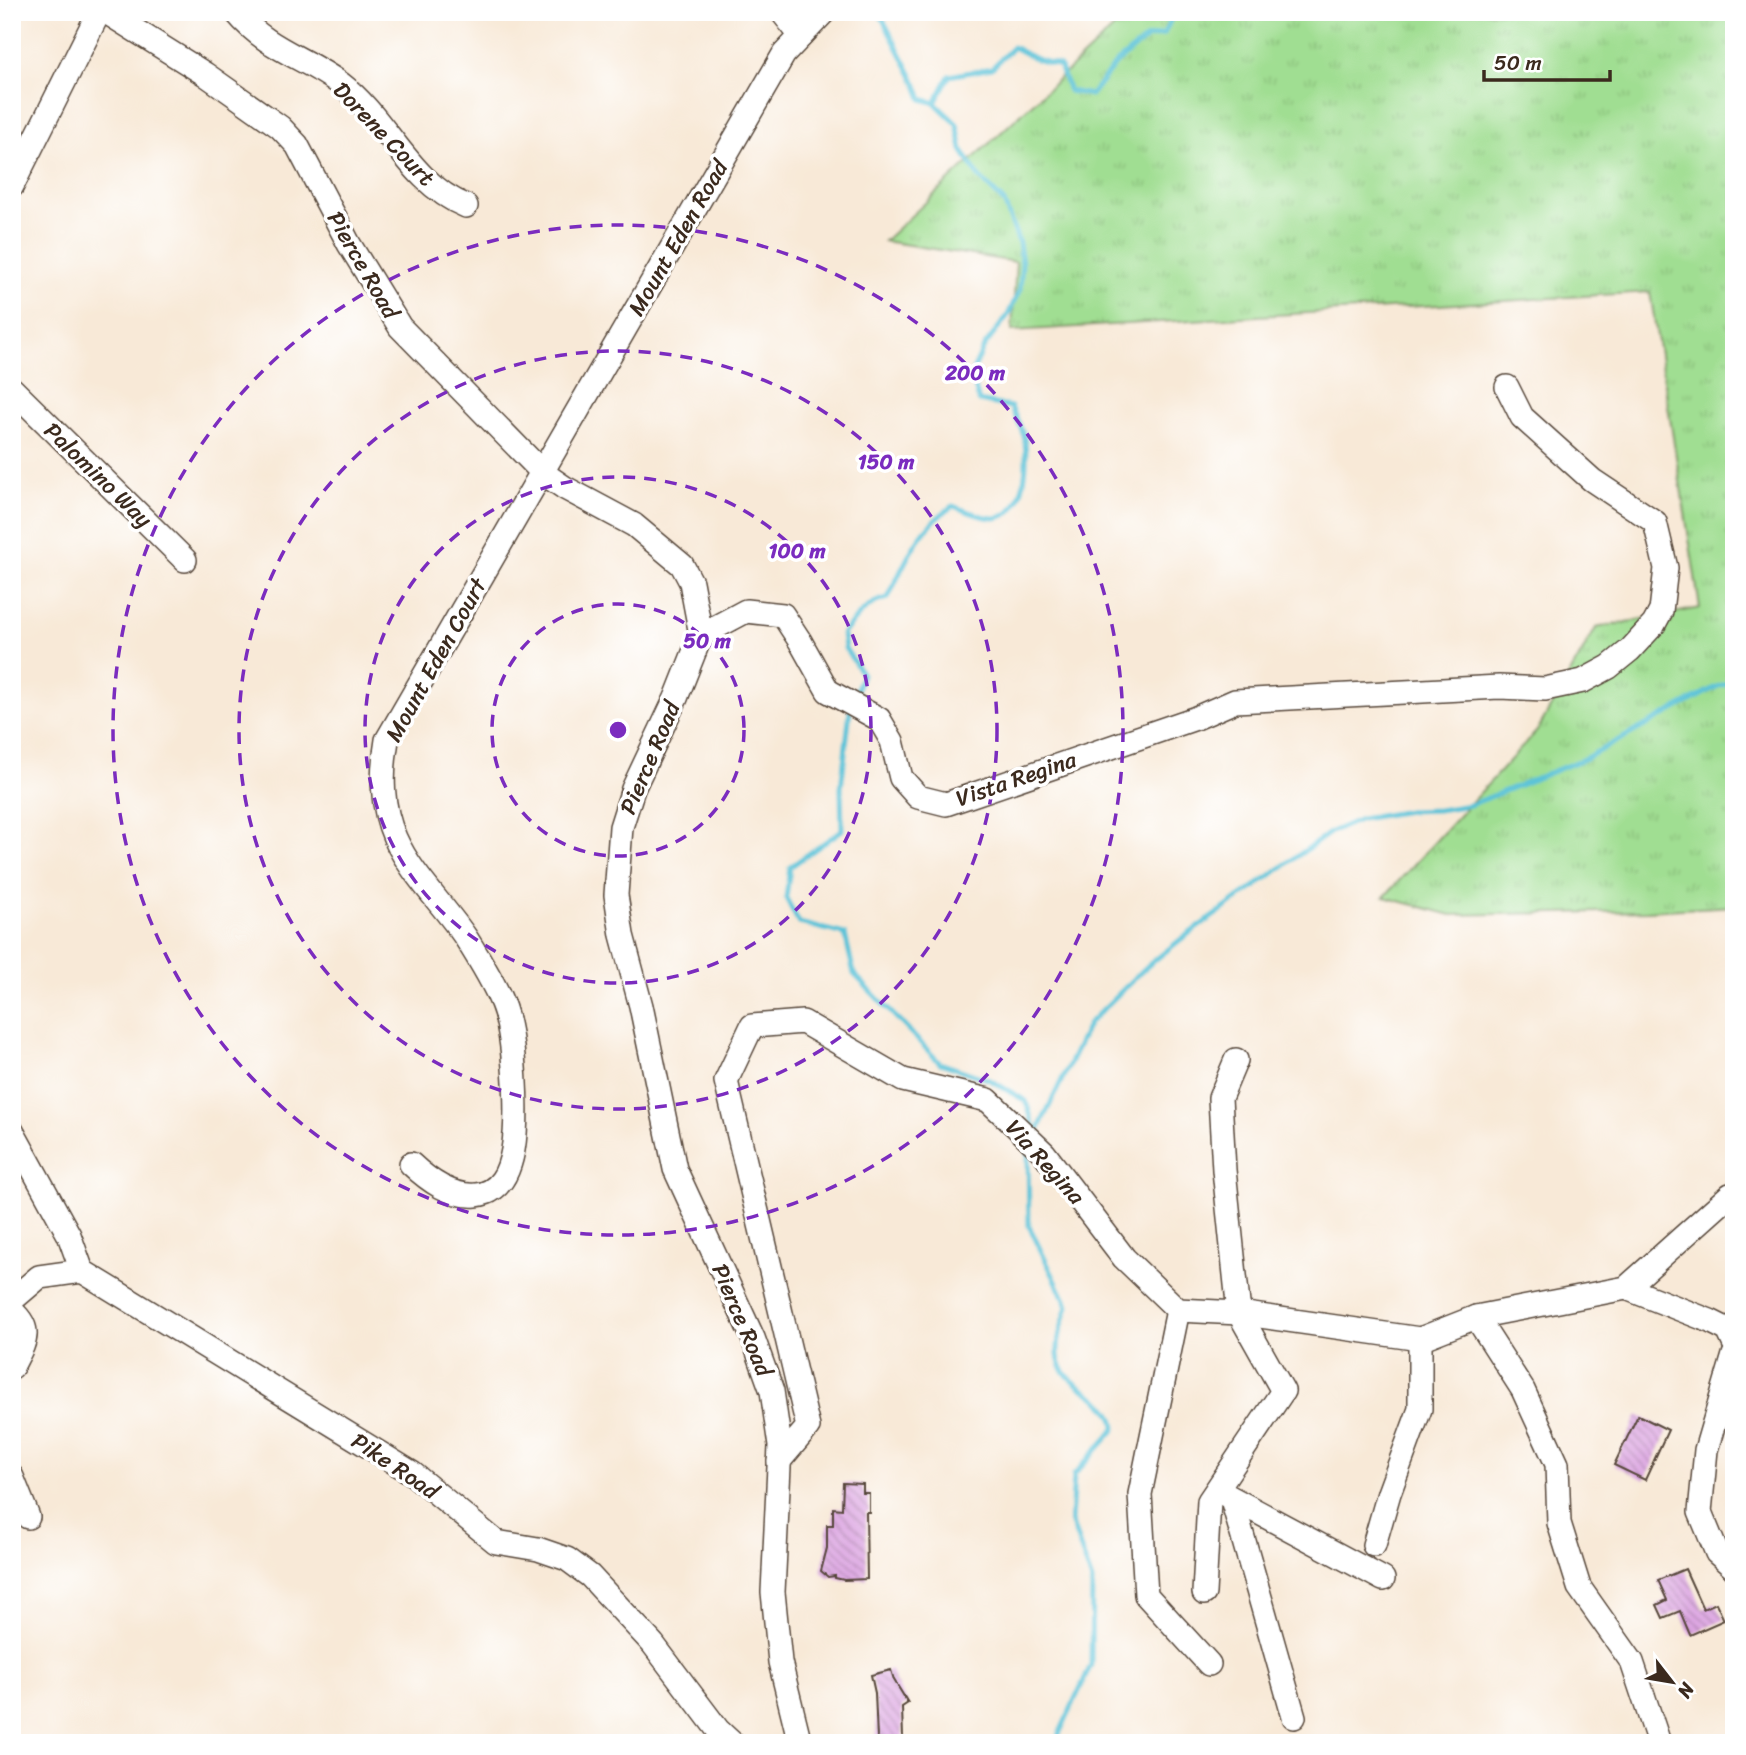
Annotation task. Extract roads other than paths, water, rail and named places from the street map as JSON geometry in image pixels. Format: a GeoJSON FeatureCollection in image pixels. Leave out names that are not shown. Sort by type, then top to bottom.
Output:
{"type":"FeatureCollection","features":[{"type":"Feature","properties":{"kind":"street"},"geometry":{"type":"LineString","coordinates":[[12,186],[99,12]]}},
{"type":"Feature","properties":{"kind":"street","name":"Pierce Road"},"geometry":{"type":"LineString","coordinates":[[106,12],[205,74],[280,127],[297,145],[349,244],[400,327],[543,473],[565,488],[634,525],[681,565],[691,582],[701,635],[676,698],[633,789],[621,827],[616,895],[622,935],[641,1006],[675,1169],[753,1338],[772,1391],[780,1446],[773,1592],[780,1662],[800,1743]]}},
{"type":"Feature","properties":{"kind":"street","name":"Dorene Court"},"geometry":{"type":"LineString","coordinates":[[236,12],[269,44],[341,84],[366,109],[422,177],[445,196],[466,206]]}},
{"type":"Feature","properties":{"kind":"street"},"geometry":{"type":"LineString","coordinates":[[782,12],[801,36]]}},
{"type":"Feature","properties":{"kind":"street","name":"Mount Eden Road"},"geometry":{"type":"LineString","coordinates":[[543,473],[784,54],[824,12]]}},
{"type":"Feature","properties":{"kind":"street","name":"Vista Regina"},"geometry":{"type":"LineString","coordinates":[[701,635],[746,611],[783,615],[828,691],[879,719],[892,741],[901,778],[918,797],[946,804],[1196,718],[1235,701],[1499,687],[1545,689],[1583,681],[1609,667],[1630,650],[1654,624],[1664,600],[1666,568],[1655,522],[1592,480],[1522,416],[1507,387]]}},
{"type":"Feature","properties":{"kind":"street","name":"Palomino Way"},"geometry":{"type":"LineString","coordinates":[[12,389],[185,560]]}},
{"type":"Feature","properties":{"kind":"street","name":"Mount Eden Court"},"geometry":{"type":"LineString","coordinates":[[411,1164],[423,1175],[453,1192],[489,1194],[500,1184],[511,1163],[517,1128],[514,1082],[502,1004],[465,937],[437,902],[396,840],[385,807],[382,772],[387,740],[543,473]]}},
{"type":"Feature","properties":{"kind":"street","name":"Via Regina"},"geometry":{"type":"LineString","coordinates":[[779,1461],[808,1427],[726,1081],[752,1026],[803,1022],[903,1080],[988,1100],[1044,1153],[1124,1258],[1178,1310]]}},
{"type":"Feature","properties":{"kind":"street"},"geometry":{"type":"LineString","coordinates":[[1204,1593],[1209,1502],[1225,1494],[1283,1391],[1238,1313],[1220,1098],[1236,1060]]}},
{"type":"Feature","properties":{"kind":"street"},"geometry":{"type":"LineString","coordinates":[[12,1131],[69,1235],[82,1271],[39,1277],[12,1300]]}},
{"type":"Feature","properties":{"kind":"street"},"geometry":{"type":"LineString","coordinates":[[1209,1664],[1146,1595],[1140,1494],[1178,1310],[1238,1313],[1420,1339],[1476,1317],[1626,1288],[1730,1195],[1734,1195]]}},
{"type":"Feature","properties":{"kind":"street","name":"Pike Road"},"geometry":{"type":"LineString","coordinates":[[82,1271],[412,1472],[496,1542],[538,1549],[566,1559],[590,1576],[653,1644],[710,1720],[732,1743]]}},
{"type":"Feature","properties":{"kind":"street"},"geometry":{"type":"LineString","coordinates":[[1626,1288],[1728,1330],[1734,1343]]}},
{"type":"Feature","properties":{"kind":"street"},"geometry":{"type":"LineString","coordinates":[[12,1311],[24,1322],[26,1335],[12,1367]]}},
{"type":"Feature","properties":{"kind":"street"},"geometry":{"type":"LineString","coordinates":[[1476,1317],[1523,1390],[1557,1464],[1559,1524],[1579,1587],[1632,1662],[1659,1743]]}},
{"type":"Feature","properties":{"kind":"street"},"geometry":{"type":"LineString","coordinates":[[1374,1545],[1389,1493],[1420,1409],[1420,1339]]}},
{"type":"Feature","properties":{"kind":"street"},"geometry":{"type":"LineString","coordinates":[[1734,1355],[1706,1450],[1700,1512],[1717,1553],[1734,1568]]}},
{"type":"Feature","properties":{"kind":"street"},"geometry":{"type":"LineString","coordinates":[[12,1477],[28,1517]]}},
{"type":"Feature","properties":{"kind":"street"},"geometry":{"type":"LineString","coordinates":[[1225,1494],[1383,1579]]}},
{"type":"Feature","properties":{"kind":"street"},"geometry":{"type":"LineString","coordinates":[[1225,1494],[1294,1717]]}},
{"type":"Feature","properties":{"kind":"waterway"},"geometry":{"type":"LineString","coordinates":[[879,12],[922,99],[935,103]]}},
{"type":"Feature","properties":{"kind":"waterway"},"geometry":{"type":"LineString","coordinates":[[854,698],[862,674],[845,648],[843,634],[868,607],[888,598],[921,535],[941,515],[953,506],[985,517],[1006,515],[1019,499],[1025,476],[1024,438],[1011,407],[979,401],[974,383],[974,368],[984,347],[1008,315],[1020,289],[1022,263],[1019,243],[1004,202],[979,177],[962,150],[957,124],[935,103],[949,76],[992,68],[1013,47],[1036,59],[1060,66],[1069,91],[1091,95],[1116,63],[1147,38],[1164,34],[1174,12]]}},
{"type":"Feature","properties":{"kind":"waterway"},"geometry":{"type":"LineString","coordinates":[[1036,1134],[1089,1023],[1145,968],[1180,940],[1331,832],[1361,819],[1470,805],[1586,758],[1716,687],[1734,681]]}},
{"type":"Feature","properties":{"kind":"waterway"},"geometry":{"type":"LineString","coordinates":[[850,711],[841,788],[842,830],[790,867],[786,898],[799,923],[845,934],[854,974],[940,1063],[990,1080],[1026,1101],[1036,1134]]}},
{"type":"Feature","properties":{"kind":"waterway"},"geometry":{"type":"LineString","coordinates":[[1028,1149],[1029,1226],[1068,1306],[1058,1342],[1061,1366],[1067,1376],[1107,1408],[1113,1417],[1115,1429],[1074,1475],[1071,1521],[1092,1581],[1091,1665],[1055,1743]]}}]}
